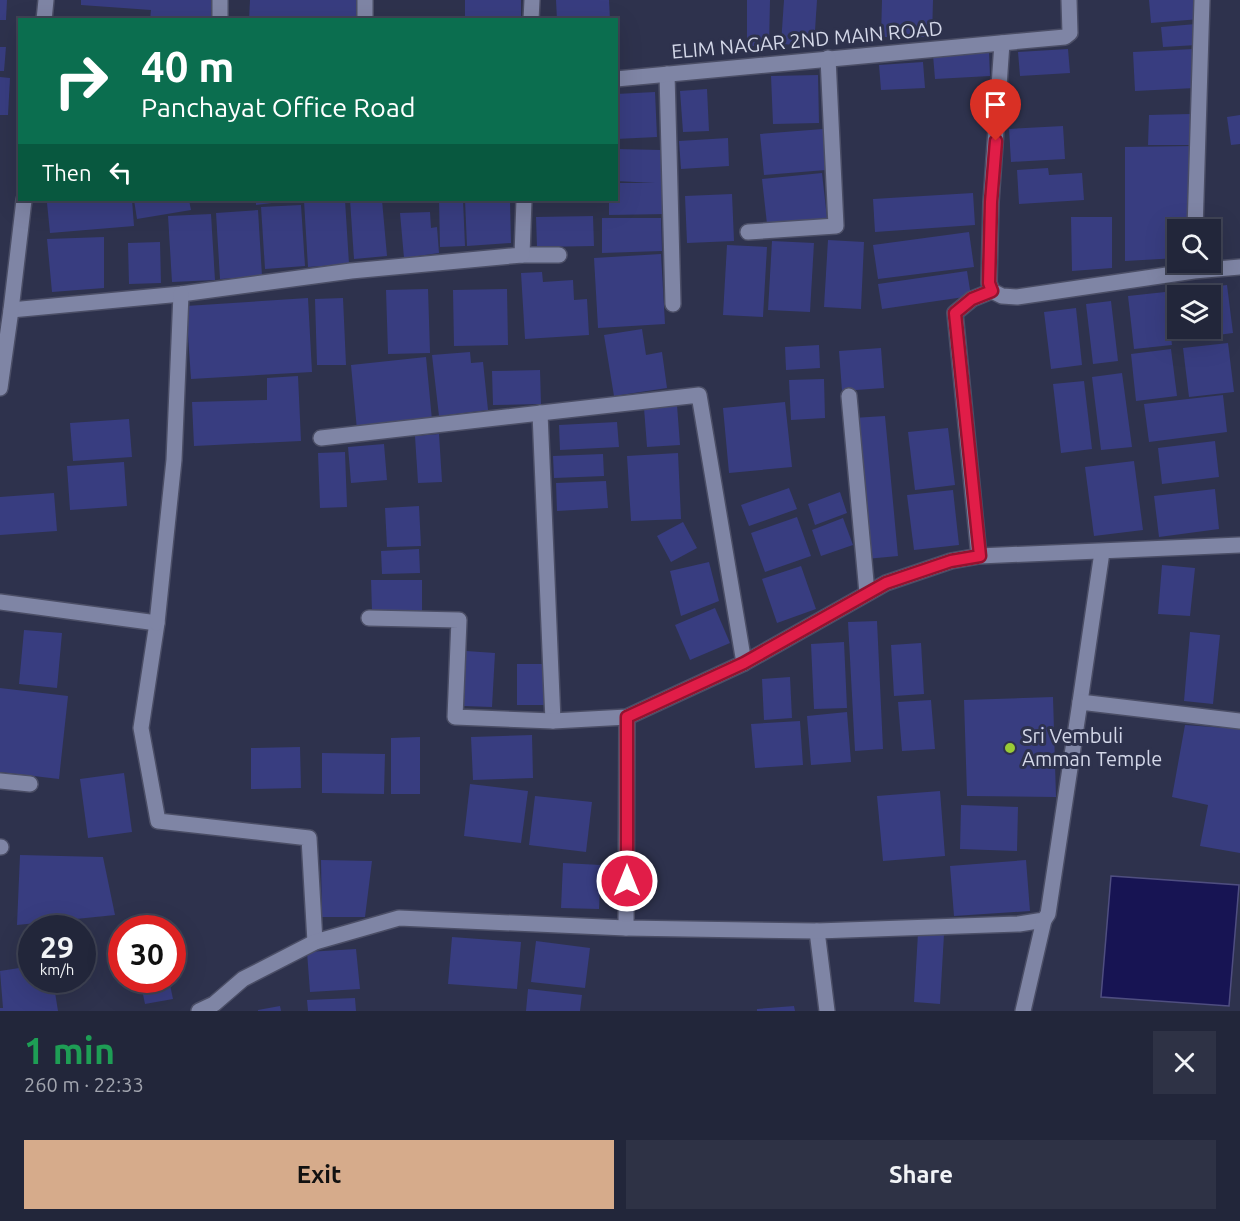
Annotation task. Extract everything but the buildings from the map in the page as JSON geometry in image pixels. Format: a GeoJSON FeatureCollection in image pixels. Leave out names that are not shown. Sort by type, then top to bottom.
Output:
{"type":"FeatureCollection","features":[{"type":"Feature","properties":{"kind":"street"},"geometry":{"type":"LineString","coordinates":[[44,18],[46,0]]}},
{"type":"Feature","properties":{"kind":"street"},"geometry":{"type":"LineString","coordinates":[[220,0],[220,18]]}},
{"type":"Feature","properties":{"kind":"street"},"geometry":{"type":"LineString","coordinates":[[365,0],[365,18]]}},
{"type":"Feature","properties":{"kind":"street"},"geometry":{"type":"LineString","coordinates":[[531,18],[532,0]]}},
{"type":"Feature","properties":{"kind":"street","name":"ELIM NAGAR 2ND MAIN ROAD"},"geometry":{"type":"LineString","coordinates":[[618,79],[1065,37],[1070,33],[1069,0]]}},
{"type":"Feature","properties":{"kind":"street"},"geometry":{"type":"LineString","coordinates":[[1195,219],[1202,0]]}},
{"type":"Feature","properties":{"kind":"street"},"geometry":{"type":"LineString","coordinates":[[1002,42],[991,202],[989,283],[992,291],[1002,296],[1017,297],[1167,272]]}},
{"type":"Feature","properties":{"kind":"street"},"geometry":{"type":"LineString","coordinates":[[748,232],[836,226],[828,58]]}},
{"type":"Feature","properties":{"kind":"street"},"geometry":{"type":"LineString","coordinates":[[667,74],[673,304]]}},
{"type":"Feature","properties":{"kind":"street"},"geometry":{"type":"LineString","coordinates":[[0,388],[24,201]]}},
{"type":"Feature","properties":{"kind":"street"},"geometry":{"type":"LineString","coordinates":[[522,255],[524,201]]}},
{"type":"Feature","properties":{"kind":"street"},"geometry":{"type":"LineString","coordinates":[[11,310],[181,294],[351,271],[522,255],[559,255]]}},
{"type":"Feature","properties":{"kind":"street"},"geometry":{"type":"LineString","coordinates":[[1221,267],[1240,267]]}},
{"type":"Feature","properties":{"kind":"street"},"geometry":{"type":"LineString","coordinates":[[980,556],[955,313],[972,299],[992,291]]}},
{"type":"Feature","properties":{"kind":"street"},"geometry":{"type":"LineString","coordinates":[[181,294],[174,460],[157,623],[141,728],[159,821],[309,838],[315,942]]}},
{"type":"Feature","properties":{"kind":"street"},"geometry":{"type":"LineString","coordinates":[[321,438],[699,395],[744,663]]}},
{"type":"Feature","properties":{"kind":"street"},"geometry":{"type":"LineString","coordinates":[[849,396],[867,594]]}},
{"type":"Feature","properties":{"kind":"street"},"geometry":{"type":"LineString","coordinates":[[540,413],[553,721]]}},
{"type":"Feature","properties":{"kind":"street"},"geometry":{"type":"LineString","coordinates":[[369,618],[459,620],[455,717],[553,721],[627,717],[744,663],[886,583],[951,561],[980,556],[1240,545]]}},
{"type":"Feature","properties":{"kind":"street"},"geometry":{"type":"LineString","coordinates":[[1023,1011],[1046,917],[1102,552]]}},
{"type":"Feature","properties":{"kind":"street"},"geometry":{"type":"LineString","coordinates":[[0,602],[157,623]]}},
{"type":"Feature","properties":{"kind":"street"},"geometry":{"type":"LineString","coordinates":[[1080,702],[1240,721]]}},
{"type":"Feature","properties":{"kind":"street"},"geometry":{"type":"LineString","coordinates":[[626,928],[627,717]]}},
{"type":"Feature","properties":{"kind":"street"},"geometry":{"type":"LineString","coordinates":[[0,781],[30,784]]}},
{"type":"Feature","properties":{"kind":"street"},"geometry":{"type":"LineString","coordinates":[[199,1011],[216,1008],[243,979],[315,942],[399,918],[626,928],[817,931],[1019,924],[1046,917]]}},
{"type":"Feature","properties":{"kind":"street"},"geometry":{"type":"LineString","coordinates":[[817,931],[827,1011]]}},
{"type":"Feature","properties":{"kind":"shaded area"},"geometry":{"type":"Polygon","coordinates":[[[1111,876],[1239,885],[1229,1006],[1101,997],[1111,876]]]}},
{"type":"Feature","properties":{"kind":"place","name":"Sri Vembuli Amman Temple"},"geometry":{"type":"Point","coordinates":[1010,748]}},
{"type":"Feature","properties":{"kind":"route"},"geometry":{"type":"LineString","coordinates":[[627,881],[627,717],[744,663],[886,583],[951,561],[980,556],[955,313],[972,299],[992,291],[989,283],[990,222],[996,141]]}}]}
